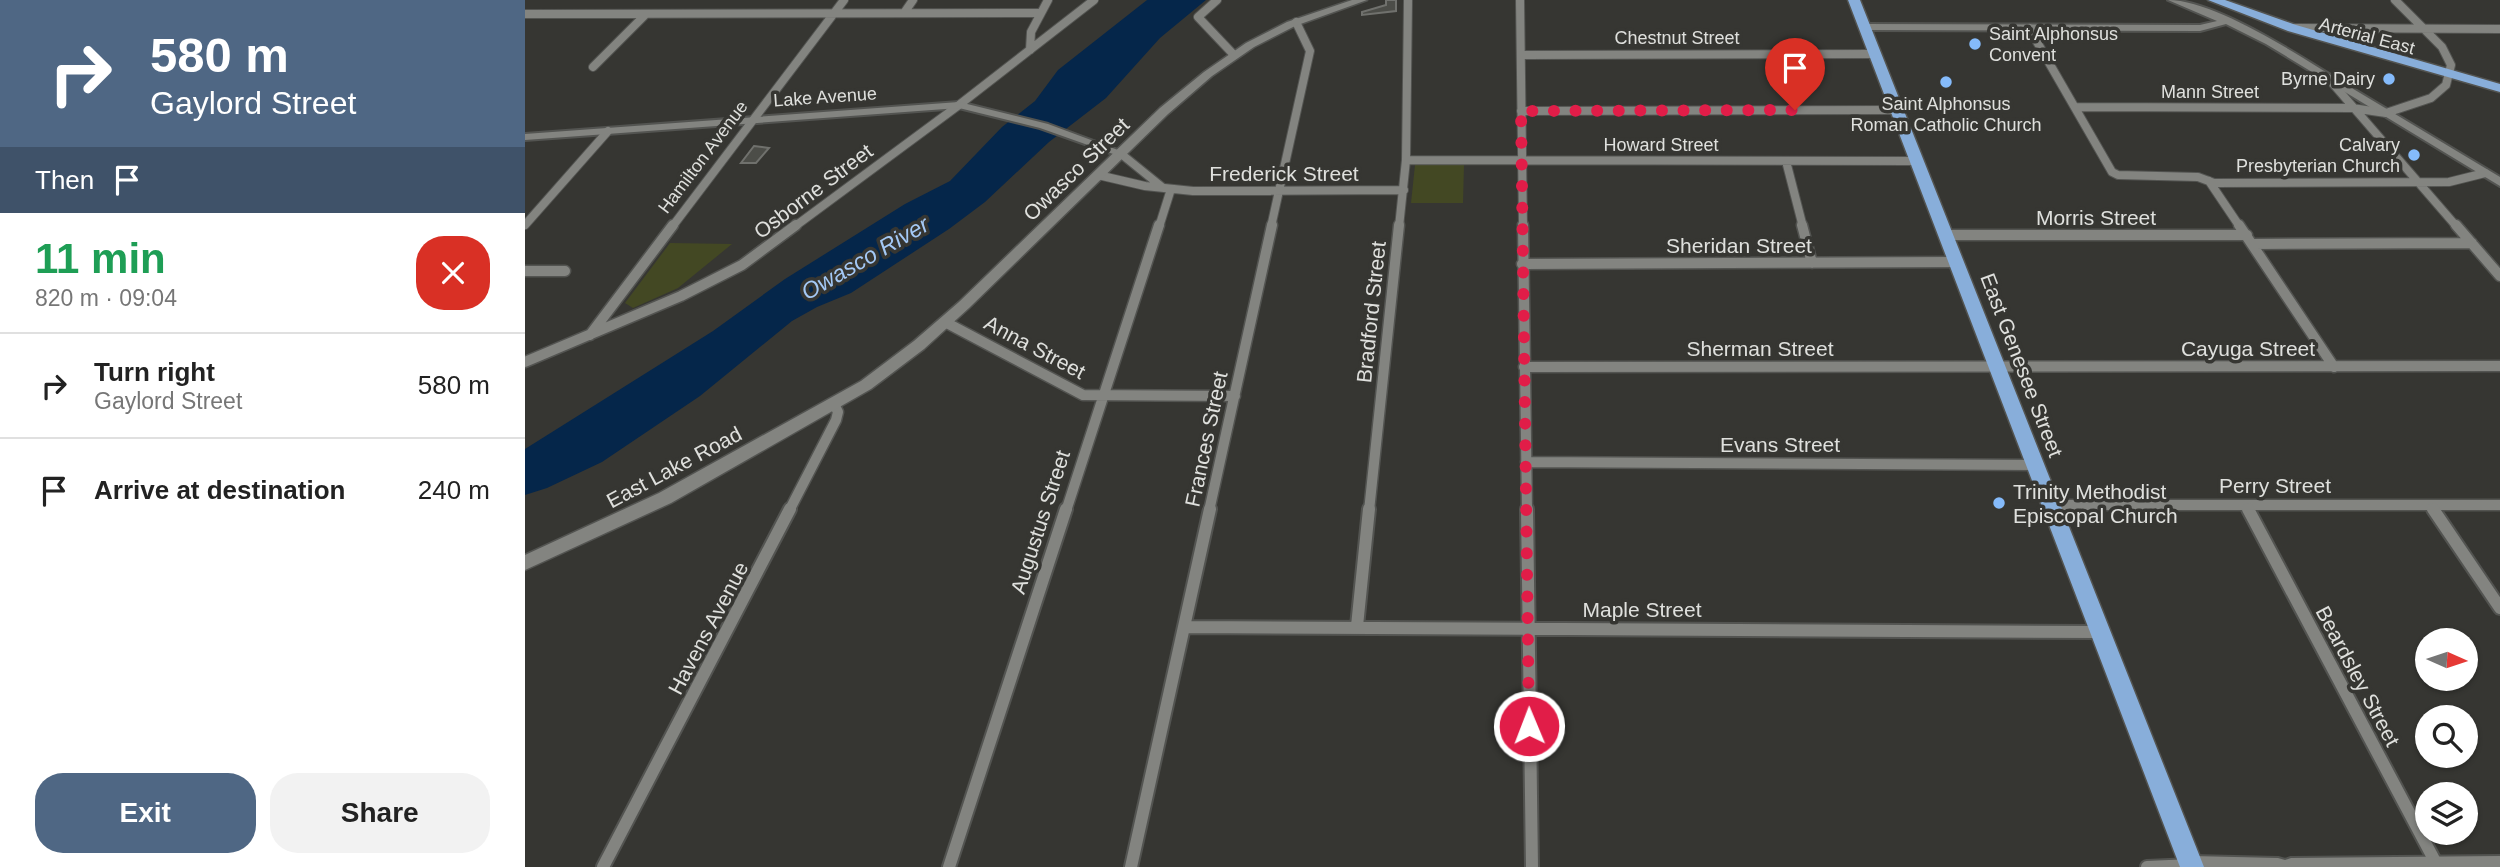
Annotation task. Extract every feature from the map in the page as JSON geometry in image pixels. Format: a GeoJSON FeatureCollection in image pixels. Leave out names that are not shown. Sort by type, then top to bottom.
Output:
{"type":"FeatureCollection","features":[{"type":"Feature","properties":{"kind":"highway","name":"East Genesee Street"},"geometry":{"type":"LineString","coordinates":[[1854,0],[2192,866]]}},
{"type":"Feature","properties":{"kind":"highway","name":"Arterial East"},"geometry":{"type":"LineString","coordinates":[[2198,0],[2294,34],[2428,71],[2449,74]]}},
{"type":"Feature","properties":{"kind":"highway"},"geometry":{"type":"LineString","coordinates":[[2214,0],[2292,28],[2500,88]]}},
{"type":"Feature","properties":{"kind":"main road","name":"Owasco Street"},"geometry":{"type":"LineString","coordinates":[[837,403],[902,359],[945,322],[1180,97],[1234,55],[1296,22],[1361,0]]}},
{"type":"Feature","properties":{"kind":"main road","name":"East Lake Road"},"geometry":{"type":"LineString","coordinates":[[525,563],[665,498],[837,403]]}},
{"type":"Feature","properties":{"kind":"street","name":"Hamilton Avenue"},"geometry":{"type":"LineString","coordinates":[[590,335],[844,0]]}},
{"type":"Feature","properties":{"kind":"street"},"geometry":{"type":"LineString","coordinates":[[904,13],[913,0]]}},
{"type":"Feature","properties":{"kind":"street"},"geometry":{"type":"LineString","coordinates":[[1030,50],[1031,32],[1048,0]]}},
{"type":"Feature","properties":{"kind":"street","name":"Osborne Street"},"geometry":{"type":"LineString","coordinates":[[525,362],[712,282],[742,265],[959,105],[1094,0]]}},
{"type":"Feature","properties":{"kind":"street"},"geometry":{"type":"LineString","coordinates":[[1217,0],[1198,17],[1234,55]]}},
{"type":"Feature","properties":{"kind":"street","name":"Bradford Street"},"geometry":{"type":"LineString","coordinates":[[1357,626],[1404,190],[1408,0]]}},
{"type":"Feature","properties":{"kind":"street"},"geometry":{"type":"LineString","coordinates":[[1520,0],[1532,867]]}},
{"type":"Feature","properties":{"kind":"street"},"geometry":{"type":"LineString","coordinates":[[2173,0],[2228,21],[2500,182]]}},
{"type":"Feature","properties":{"kind":"street"},"geometry":{"type":"LineString","coordinates":[[2386,113],[2436,94],[2445,85],[2451,59],[2395,0]]}},
{"type":"Feature","properties":{"kind":"street"},"geometry":{"type":"LineString","coordinates":[[525,14],[1041,13]]}},
{"type":"Feature","properties":{"kind":"street"},"geometry":{"type":"LineString","coordinates":[[593,67],[646,14]]}},
{"type":"Feature","properties":{"kind":"street"},"geometry":{"type":"LineString","coordinates":[[1864,27],[2200,28],[2228,21]]}},
{"type":"Feature","properties":{"kind":"street","name":"Frances Street"},"geometry":{"type":"LineString","coordinates":[[1131,867],[1282,190],[1310,51],[1296,22]]}},
{"type":"Feature","properties":{"kind":"street"},"geometry":{"type":"LineString","coordinates":[[2029,28],[2112,172],[2118,175],[2198,177],[2227,183],[2420,183],[2456,181],[2485,173]]}},
{"type":"Feature","properties":{"kind":"street"},"geometry":{"type":"LineString","coordinates":[[2292,28],[2500,29]]}},
{"type":"Feature","properties":{"kind":"street","name":"Chestnut Street"},"geometry":{"type":"LineString","coordinates":[[1521,55],[1875,54]]}},
{"type":"Feature","properties":{"kind":"street"},"geometry":{"type":"LineString","coordinates":[[2328,78],[2500,276]]}},
{"type":"Feature","properties":{"kind":"street","name":"Lake Avenue"},"geometry":{"type":"LineString","coordinates":[[525,137],[959,105],[1079,137],[1120,153]]}},
{"type":"Feature","properties":{"kind":"street","name":"Mann Street"},"geometry":{"type":"LineString","coordinates":[[2075,107],[2353,107],[2386,113]]}},
{"type":"Feature","properties":{"kind":"street"},"geometry":{"type":"LineString","coordinates":[[1521,111],[1897,110]]}},
{"type":"Feature","properties":{"kind":"street"},"geometry":{"type":"LineString","coordinates":[[525,225],[608,131]]}},
{"type":"Feature","properties":{"kind":"street"},"geometry":{"type":"LineString","coordinates":[[1120,153],[1168,189]]}},
{"type":"Feature","properties":{"kind":"street","name":"Howard Street"},"geometry":{"type":"LineString","coordinates":[[1406,160],[1916,161]]}},
{"type":"Feature","properties":{"kind":"street"},"geometry":{"type":"LineString","coordinates":[[1786,161],[1812,263]]}},
{"type":"Feature","properties":{"kind":"street","name":"Frederick Street"},"geometry":{"type":"LineString","coordinates":[[1098,175],[1168,189],[1404,190]]}},
{"type":"Feature","properties":{"kind":"street"},"geometry":{"type":"LineString","coordinates":[[2209,180],[2335,367]]}},
{"type":"Feature","properties":{"kind":"street","name":"Augustus Street"},"geometry":{"type":"LineString","coordinates":[[949,867],[1168,189]]}},
{"type":"Feature","properties":{"kind":"street","name":"Morris Street"},"geometry":{"type":"LineString","coordinates":[[1945,235],[2472,243]]}},
{"type":"Feature","properties":{"kind":"street","name":"Sheridan Street"},"geometry":{"type":"LineString","coordinates":[[1522,264],[1955,262]]}},
{"type":"Feature","properties":{"kind":"street"},"geometry":{"type":"LineString","coordinates":[[525,271],[565,271]]}},
{"type":"Feature","properties":{"kind":"street","name":"Anna Street"},"geometry":{"type":"LineString","coordinates":[[945,322],[1083,395],[1235,396]]}},
{"type":"Feature","properties":{"kind":"street","name":"Cayuga Street"},"geometry":{"type":"LineString","coordinates":[[1997,367],[2500,366]]}},
{"type":"Feature","properties":{"kind":"street","name":"Sherman Street"},"geometry":{"type":"LineString","coordinates":[[1524,367],[1997,367]]}},
{"type":"Feature","properties":{"kind":"street","name":"Havens Avenue"},"geometry":{"type":"LineString","coordinates":[[603,867],[804,484],[836,420],[837,403]]}},
{"type":"Feature","properties":{"kind":"street","name":"Evans Street"},"geometry":{"type":"LineString","coordinates":[[1526,463],[2034,465]]}},
{"type":"Feature","properties":{"kind":"street","name":"Perry Street"},"geometry":{"type":"LineString","coordinates":[[2050,505],[2500,505]]}},
{"type":"Feature","properties":{"kind":"street","name":"Beardsley Street"},"geometry":{"type":"LineString","coordinates":[[2246,505],[2437,865]]}},
{"type":"Feature","properties":{"kind":"street"},"geometry":{"type":"LineString","coordinates":[[2430,505],[2500,608]]}},
{"type":"Feature","properties":{"kind":"street","name":"Maple Street"},"geometry":{"type":"LineString","coordinates":[[1185,627],[2100,632]]}},
{"type":"Feature","properties":{"kind":"street"},"geometry":{"type":"LineString","coordinates":[[2291,867],[2500,865]]}},
{"type":"Feature","properties":{"kind":"street"},"geometry":{"type":"LineString","coordinates":[[2147,867],[2278,867]]}},
{"type":"Feature","properties":{"kind":"green space"},"geometry":{"type":"Polygon","coordinates":[[[1415,165],[1464,165],[1463,203],[1411,203],[1415,165]]]}},
{"type":"Feature","properties":{"kind":"green space"},"geometry":{"type":"Polygon","coordinates":[[[670,243],[732,244],[678,288],[633,308],[625,303],[670,243]]]}},
{"type":"Feature","properties":{"kind":"water","name":"Owasco River"},"geometry":{"type":"Polygon","coordinates":[[[1147,0],[1206,0],[1160,38],[1106,98],[1049,142],[985,202],[949,229],[851,293],[792,321],[700,396],[602,462],[547,488],[525,495],[525,449],[713,331],[785,279],[905,204],[950,181],[1002,127],[1035,101],[1058,70],[1147,0]]]}},
{"type":"Feature","properties":{"kind":"building"},"geometry":{"type":"Polygon","coordinates":[[[1386,0],[1396,0],[1396,11],[1362,15],[1362,12],[1386,5],[1386,0]]]}},
{"type":"Feature","properties":{"kind":"building"},"geometry":{"type":"Polygon","coordinates":[[[754,146],[769,148],[756,163],[741,163],[754,146]]]}},
{"type":"Feature","properties":{"kind":"place","name":"Saint Alphonsus Convent"},"geometry":{"type":"Point","coordinates":[1975,44]}},
{"type":"Feature","properties":{"kind":"place","name":"Byrne Dairy"},"geometry":{"type":"Point","coordinates":[2389,79]}},
{"type":"Feature","properties":{"kind":"place","name":"Saint Alphonsus Roman Catholic Church"},"geometry":{"type":"Point","coordinates":[1946,82]}},
{"type":"Feature","properties":{"kind":"place","name":"Calvary Presbyterian Church"},"geometry":{"type":"Point","coordinates":[2414,155]}},
{"type":"Feature","properties":{"kind":"place","name":"Trinity Methodist Episcopal Church"},"geometry":{"type":"Point","coordinates":[1999,503]}},
{"type":"Feature","properties":{"kind":"route"},"geometry":{"type":"LineString","coordinates":[[1529,726],[1521,111],[1795,110]]}}]}
